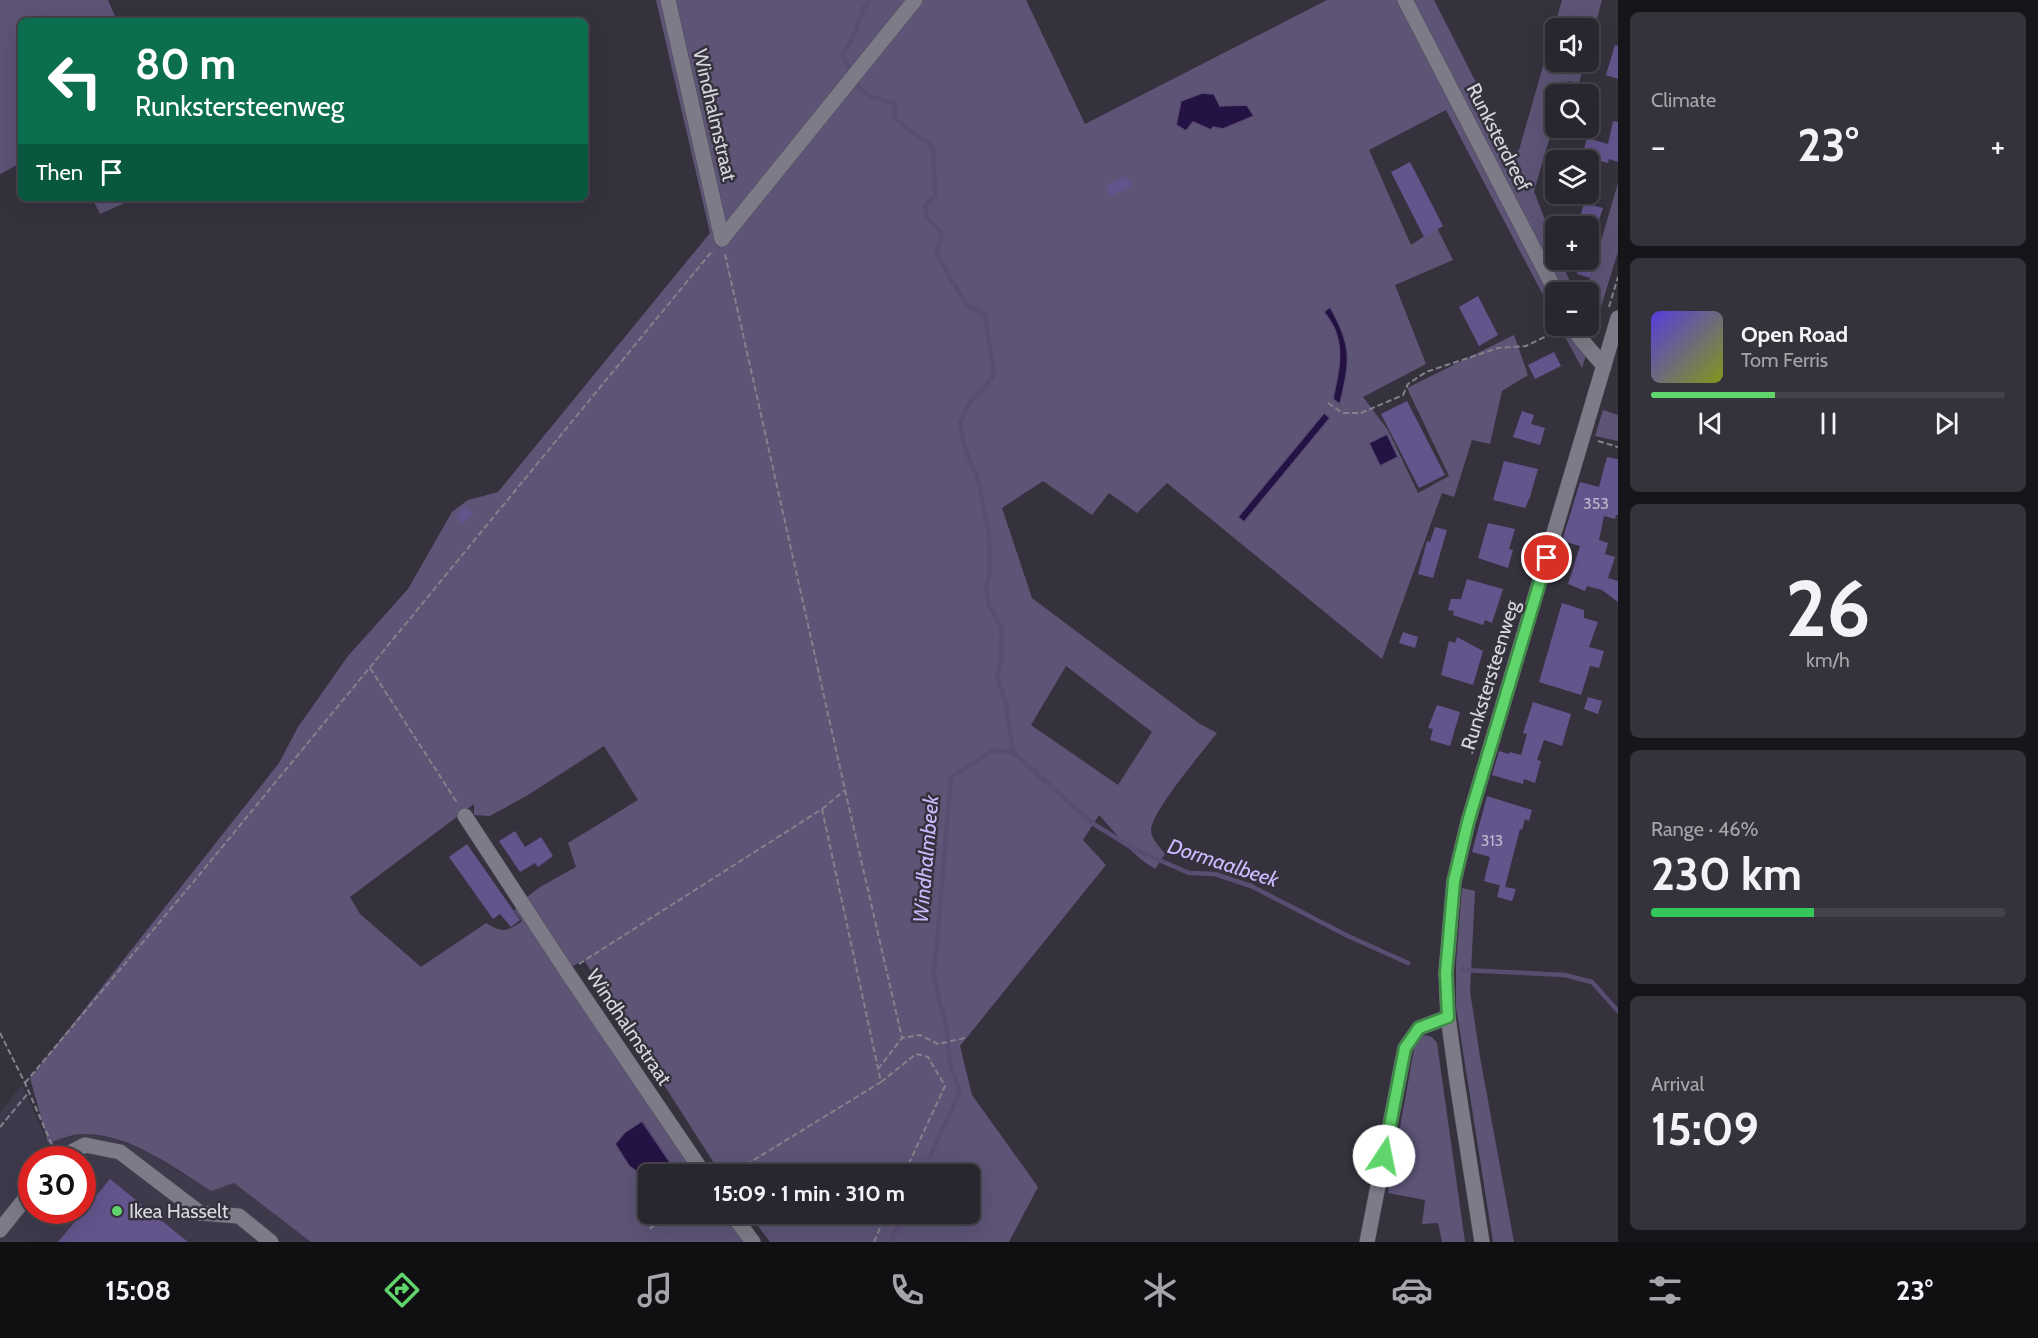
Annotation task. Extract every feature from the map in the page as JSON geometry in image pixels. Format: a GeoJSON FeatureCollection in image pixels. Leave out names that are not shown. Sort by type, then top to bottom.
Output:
{"type":"FeatureCollection","features":[{"type":"Feature","properties":{"kind":"street","name":"Windhalmstraat"},"geometry":{"type":"LineString","coordinates":[[668,0],[722,239]]}},
{"type":"Feature","properties":{"kind":"street"},"geometry":{"type":"LineString","coordinates":[[722,239],[915,0]]}},
{"type":"Feature","properties":{"kind":"street","name":"Runksterdreef"},"geometry":{"type":"LineString","coordinates":[[1405,0],[1551,282]]}},
{"type":"Feature","properties":{"kind":"street","name":"Runkstersteenweg"},"geometry":{"type":"LineString","coordinates":[[1482,1242],[1456,1082],[1448,1017],[1446,973],[1454,881],[1471,811],[1618,318]]}},
{"type":"Feature","properties":{"kind":"street"},"geometry":{"type":"LineString","coordinates":[[1578,336],[1604,366]]}},
{"type":"Feature","properties":{"kind":"street","name":"Windhalmstraat"},"geometry":{"type":"LineString","coordinates":[[465,816],[697,1164]]}},
{"type":"Feature","properties":{"kind":"street"},"geometry":{"type":"LineString","coordinates":[[1367,1242],[1405,1048],[1419,1028],[1448,1017]]}},
{"type":"Feature","properties":{"kind":"street"},"geometry":{"type":"LineString","coordinates":[[96,1147],[120,1152],[200,1213],[239,1216],[271,1242]]}},
{"type":"Feature","properties":{"kind":"street"},"geometry":{"type":"LineString","coordinates":[[0,1230],[18,1208]]}},
{"type":"Feature","properties":{"kind":"street"},"geometry":{"type":"LineString","coordinates":[[740,1224],[753,1242]]}},
{"type":"Feature","properties":{"kind":"path"},"geometry":{"type":"LineString","coordinates":[[25,1083],[722,239]]}},
{"type":"Feature","properties":{"kind":"path"},"geometry":{"type":"LineString","coordinates":[[722,239],[902,1038]]}},
{"type":"Feature","properties":{"kind":"path"},"geometry":{"type":"LineString","coordinates":[[1328,403],[1343,413],[1361,413],[1403,395],[1408,384],[1426,372],[1498,348],[1526,346],[1548,336]]}},
{"type":"Feature","properties":{"kind":"path"},"geometry":{"type":"LineString","coordinates":[[1583,437],[1618,447]]}},
{"type":"Feature","properties":{"kind":"path"},"geometry":{"type":"LineString","coordinates":[[370,668],[465,816]]}},
{"type":"Feature","properties":{"kind":"path"},"geometry":{"type":"LineString","coordinates":[[567,972],[822,809],[845,790]]}},
{"type":"Feature","properties":{"kind":"path"},"geometry":{"type":"LineString","coordinates":[[822,809],[881,1082]]}},
{"type":"Feature","properties":{"kind":"path"},"geometry":{"type":"LineString","coordinates":[[0,1033],[25,1083],[52,1146]]}},
{"type":"Feature","properties":{"kind":"path"},"geometry":{"type":"LineString","coordinates":[[878,1069],[902,1038],[920,1035],[938,1044],[965,1038]]}},
{"type":"Feature","properties":{"kind":"path"},"geometry":{"type":"LineString","coordinates":[[747,1164],[881,1082],[916,1054],[928,1057],[945,1086],[909,1164]]}},
{"type":"Feature","properties":{"kind":"path"},"geometry":{"type":"LineString","coordinates":[[0,1127],[29,1092]]}},
{"type":"Feature","properties":{"kind":"path"},"geometry":{"type":"LineString","coordinates":[[650,1229],[655,1224]]}},
{"type":"Feature","properties":{"kind":"path"},"geometry":{"type":"LineString","coordinates":[[874,1242],[882,1224]]}},
{"type":"Feature","properties":{"kind":"shaded area"},"geometry":{"type":"Polygon","coordinates":[[[0,0],[108,0],[116,18],[18,18],[18,165],[0,174],[0,0]]]}},
{"type":"Feature","properties":{"kind":"shaded area"},"geometry":{"type":"Polygon","coordinates":[[[656,0],[1026,0],[1085,124],[1327,0],[1434,0],[1512,153],[1519,150],[1545,59],[1545,72],[1582,72],[1579,83],[1568,81],[1567,84],[1545,84],[1545,138],[1550,138],[1534,191],[1545,220],[1545,270],[1565,270],[1570,282],[1545,282],[1545,299],[1446,110],[1369,150],[1411,245],[1437,228],[1453,260],[1395,285],[1426,364],[1363,397],[1388,430],[1418,493],[1449,476],[1407,388],[1514,335],[1528,375],[1502,391],[1490,444],[1472,440],[1454,497],[1442,493],[1382,659],[1167,483],[1137,513],[1109,493],[1092,515],[1043,481],[1002,508],[1032,598],[1200,724],[1217,733],[1168,796],[1153,821],[1152,837],[1165,854],[1155,869],[1131,850],[1099,815],[1083,840],[1106,865],[960,1046],[972,1095],[1038,1187],[1009,1242],[770,1242],[756,1224],[980,1224],[980,1164],[715,1164],[584,960],[567,969],[524,899],[540,887],[576,867],[568,843],[638,800],[604,746],[528,795],[490,816],[474,815],[474,804],[350,897],[360,914],[421,967],[486,923],[500,930],[517,925],[522,921],[514,910],[520,907],[694,1164],[671,1164],[643,1121],[629,1166],[638,1172],[638,1224],[736,1224],[750,1242],[311,1242],[234,1183],[211,1191],[136,1146],[102,1136],[85,1134],[48,1143],[30,1078],[279,763],[298,727],[348,656],[408,589],[452,512],[468,500],[498,492],[710,233],[656,0]],[[1066,666],[1031,725],[1118,785],[1152,732],[1066,666]]]}},
{"type":"Feature","properties":{"kind":"shaded area"},"geometry":{"type":"Polygon","coordinates":[[[1562,0],[1602,0],[1597,18],[1557,18],[1562,0]]]}},
{"type":"Feature","properties":{"kind":"shaded area"},"geometry":{"type":"Polygon","coordinates":[[[1202,93],[1214,94],[1220,106],[1247,105],[1254,116],[1223,129],[1213,127],[1211,130],[1193,122],[1186,131],[1176,125],[1181,101],[1202,93]]]}},
{"type":"Feature","properties":{"kind":"shaded area"},"geometry":{"type":"Polygon","coordinates":[[[1618,183],[1618,252],[1599,313],[1599,282],[1589,282],[1592,270],[1599,270],[1599,248],[1618,183]]]}},
{"type":"Feature","properties":{"kind":"shaded area"},"geometry":{"type":"Polygon","coordinates":[[[94,201],[129,201],[100,214],[94,201]]]}},
{"type":"Feature","properties":{"kind":"shaded area"},"geometry":{"type":"Polygon","coordinates":[[[1330,307],[1346,344],[1346,376],[1340,404],[1333,399],[1339,366],[1338,341],[1334,327],[1324,312],[1330,307]]]}},
{"type":"Feature","properties":{"kind":"shaded area"},"geometry":{"type":"Polygon","coordinates":[[[1564,336],[1592,336],[1582,368],[1564,336]]]}},
{"type":"Feature","properties":{"kind":"shaded area"},"geometry":{"type":"Polygon","coordinates":[[[1603,410],[1618,415],[1618,441],[1595,436],[1603,410]]]}},
{"type":"Feature","properties":{"kind":"shaded area"},"geometry":{"type":"Polygon","coordinates":[[[1324,413],[1330,418],[1244,522],[1238,517],[1324,413]]]}},
{"type":"Feature","properties":{"kind":"shaded area"},"geometry":{"type":"Polygon","coordinates":[[[1387,434],[1398,457],[1380,466],[1369,443],[1387,434]]]}},
{"type":"Feature","properties":{"kind":"shaded area"},"geometry":{"type":"Polygon","coordinates":[[[1462,888],[1475,891],[1470,991],[1514,1242],[1493,1242],[1456,1007],[1456,964],[1462,888]]]}},
{"type":"Feature","properties":{"kind":"shaded area"},"geometry":{"type":"Polygon","coordinates":[[[1424,1035],[1432,1037],[1437,1043],[1465,1242],[1442,1242],[1438,1223],[1422,1224],[1425,1200],[1388,1193],[1415,1044],[1424,1035]]]}},
{"type":"Feature","properties":{"kind":"shaded area"},"geometry":{"type":"Polygon","coordinates":[[[22,1085],[48,1143],[83,1133],[110,1138],[145,1150],[211,1191],[316,1151],[345,1242],[0,1242],[0,1112],[22,1085]]]}},
{"type":"Feature","properties":{"kind":"shaded area"},"geometry":{"type":"Polygon","coordinates":[[[642,1121],[671,1164],[638,1164],[638,1172],[629,1166],[615,1144],[625,1132],[642,1121]]]}},
{"type":"Feature","properties":{"kind":"building"},"geometry":{"type":"Polygon","coordinates":[[[1615,45],[1618,46],[1618,79],[1606,75],[1615,45]]]}},
{"type":"Feature","properties":{"kind":"building"},"geometry":{"type":"Polygon","coordinates":[[[1613,121],[1618,122],[1618,162],[1609,159],[1608,163],[1599,161],[1599,150],[1584,150],[1587,138],[1608,144],[1613,121]]]}},
{"type":"Feature","properties":{"kind":"building"},"geometry":{"type":"Polygon","coordinates":[[[1410,162],[1443,226],[1424,237],[1391,172],[1410,162]]]}},
{"type":"Feature","properties":{"kind":"building"},"geometry":{"type":"Polygon","coordinates":[[[1127,176],[1132,186],[1111,196],[1105,186],[1127,176]]]}},
{"type":"Feature","properties":{"kind":"building"},"geometry":{"type":"Polygon","coordinates":[[[1584,204],[1603,208],[1599,220],[1599,216],[1580,216],[1584,204]]]}},
{"type":"Feature","properties":{"kind":"building"},"geometry":{"type":"Polygon","coordinates":[[[1578,270],[1592,270],[1590,278],[1577,274],[1578,270]]]}},
{"type":"Feature","properties":{"kind":"building"},"geometry":{"type":"Polygon","coordinates":[[[1478,296],[1498,335],[1479,346],[1459,307],[1478,296]]]}},
{"type":"Feature","properties":{"kind":"building"},"geometry":{"type":"Polygon","coordinates":[[[1554,352],[1561,366],[1535,379],[1528,365],[1554,352]]]}},
{"type":"Feature","properties":{"kind":"building"},"geometry":{"type":"Polygon","coordinates":[[[1407,401],[1445,475],[1419,488],[1381,414],[1407,401]]]}},
{"type":"Feature","properties":{"kind":"building"},"geometry":{"type":"Polygon","coordinates":[[[1522,411],[1534,415],[1531,424],[1545,428],[1540,445],[1513,437],[1522,411]]]}},
{"type":"Feature","properties":{"kind":"building"},"geometry":{"type":"Polygon","coordinates":[[[1607,457],[1618,459],[1618,515],[1615,519],[1604,516],[1599,540],[1608,543],[1605,554],[1615,557],[1608,578],[1618,581],[1618,602],[1602,590],[1587,586],[1585,591],[1568,584],[1580,546],[1562,541],[1580,482],[1599,487],[1607,457]]]}},
{"type":"Feature","properties":{"kind":"building"},"geometry":{"type":"Polygon","coordinates":[[[1504,461],[1538,469],[1525,508],[1493,500],[1504,461]]]}},
{"type":"Feature","properties":{"kind":"building"},"geometry":{"type":"Polygon","coordinates":[[[465,505],[473,513],[463,524],[455,517],[465,505]]]}},
{"type":"Feature","properties":{"kind":"building"},"geometry":{"type":"Polygon","coordinates":[[[1488,523],[1515,529],[1509,549],[1513,550],[1508,568],[1478,558],[1488,523]]]}},
{"type":"Feature","properties":{"kind":"building"},"geometry":{"type":"Polygon","coordinates":[[[1435,527],[1447,530],[1433,578],[1418,574],[1427,541],[1430,542],[1435,527]]]}},
{"type":"Feature","properties":{"kind":"building"},"geometry":{"type":"Polygon","coordinates":[[[1467,579],[1503,589],[1492,623],[1485,620],[1483,625],[1453,615],[1454,611],[1448,610],[1451,599],[1461,599],[1467,579]]]}},
{"type":"Feature","properties":{"kind":"building"},"geometry":{"type":"Polygon","coordinates":[[[1562,603],[1584,610],[1584,618],[1598,622],[1589,647],[1604,651],[1599,668],[1590,666],[1581,695],[1539,682],[1562,603]]]}},
{"type":"Feature","properties":{"kind":"building"},"geometry":{"type":"Polygon","coordinates":[[[1403,632],[1418,637],[1415,648],[1399,643],[1403,632]]]}},
{"type":"Feature","properties":{"kind":"building"},"geometry":{"type":"Polygon","coordinates":[[[1457,637],[1483,651],[1473,685],[1441,675],[1449,641],[1455,643],[1457,637]]]}},
{"type":"Feature","properties":{"kind":"building"},"geometry":{"type":"Polygon","coordinates":[[[1588,697],[1602,701],[1598,714],[1584,709],[1588,697]]]}},
{"type":"Feature","properties":{"kind":"building"},"geometry":{"type":"Polygon","coordinates":[[[1533,702],[1571,714],[1562,746],[1544,740],[1537,760],[1541,761],[1535,783],[1524,779],[1523,784],[1492,775],[1499,751],[1521,755],[1527,734],[1523,733],[1533,702]]]}},
{"type":"Feature","properties":{"kind":"building"},"geometry":{"type":"Polygon","coordinates":[[[1437,705],[1460,712],[1450,746],[1430,740],[1433,729],[1428,728],[1437,705]]]}},
{"type":"Feature","properties":{"kind":"building"},"geometry":{"type":"Polygon","coordinates":[[[1487,796],[1532,810],[1529,821],[1525,819],[1522,830],[1520,829],[1505,887],[1516,889],[1512,901],[1497,897],[1500,885],[1484,881],[1490,857],[1472,852],[1487,796]]]}},
{"type":"Feature","properties":{"kind":"building"},"geometry":{"type":"Polygon","coordinates":[[[515,831],[525,847],[541,837],[553,856],[538,867],[535,863],[520,872],[499,841],[515,831]]]}},
{"type":"Feature","properties":{"kind":"building"},"geometry":{"type":"Polygon","coordinates":[[[467,844],[520,920],[511,927],[500,914],[493,919],[449,857],[467,844]]]}},
{"type":"Feature","properties":{"kind":"building","name":"Ikea Hasselt"},"geometry":{"type":"Polygon","coordinates":[[[110,1179],[188,1242],[58,1242],[73,1224],[96,1224],[96,1196],[110,1179]]]}},
{"type":"Feature","properties":{"kind":"waterway","name":"Windhalmbeek"},"geometry":{"type":"LineString","coordinates":[[870,0],[863,9],[853,38],[843,54],[846,65],[860,88],[883,101],[894,103],[895,119],[933,147],[935,195],[925,207],[927,218],[942,233],[936,254],[966,304],[985,315],[994,374],[969,403],[960,424],[964,445],[979,483],[989,535],[990,573],[986,587],[989,606],[1002,628],[1001,663],[997,676],[1006,704],[1013,752],[991,751],[951,777],[933,974],[947,1031],[950,1064],[960,1091],[927,1164]]}},
{"type":"Feature","properties":{"kind":"waterway","name":"Dormaalbeek"},"geometry":{"type":"LineString","coordinates":[[1013,752],[1092,823],[1134,849],[1189,873],[1215,874],[1251,886],[1348,936],[1408,963]]}},
{"type":"Feature","properties":{"kind":"waterway","name":"Dormaalbeek"},"geometry":{"type":"LineString","coordinates":[[1463,970],[1565,975],[1592,982],[1618,1011]]}},
{"type":"Feature","properties":{"kind":"waterway","name":"Windhalmbeek"},"geometry":{"type":"LineString","coordinates":[[891,1242],[899,1224]]}},
{"type":"Feature","properties":{"kind":"place","name":"Ikea Hasselt"},"geometry":{"type":"Point","coordinates":[117,1211]}},
{"type":"Feature","properties":{"kind":"route"},"geometry":{"type":"LineString","coordinates":[[1384,1156],[1405,1048],[1419,1028],[1448,1017],[1446,973],[1454,881],[1468,822],[1547,558]]}}]}
